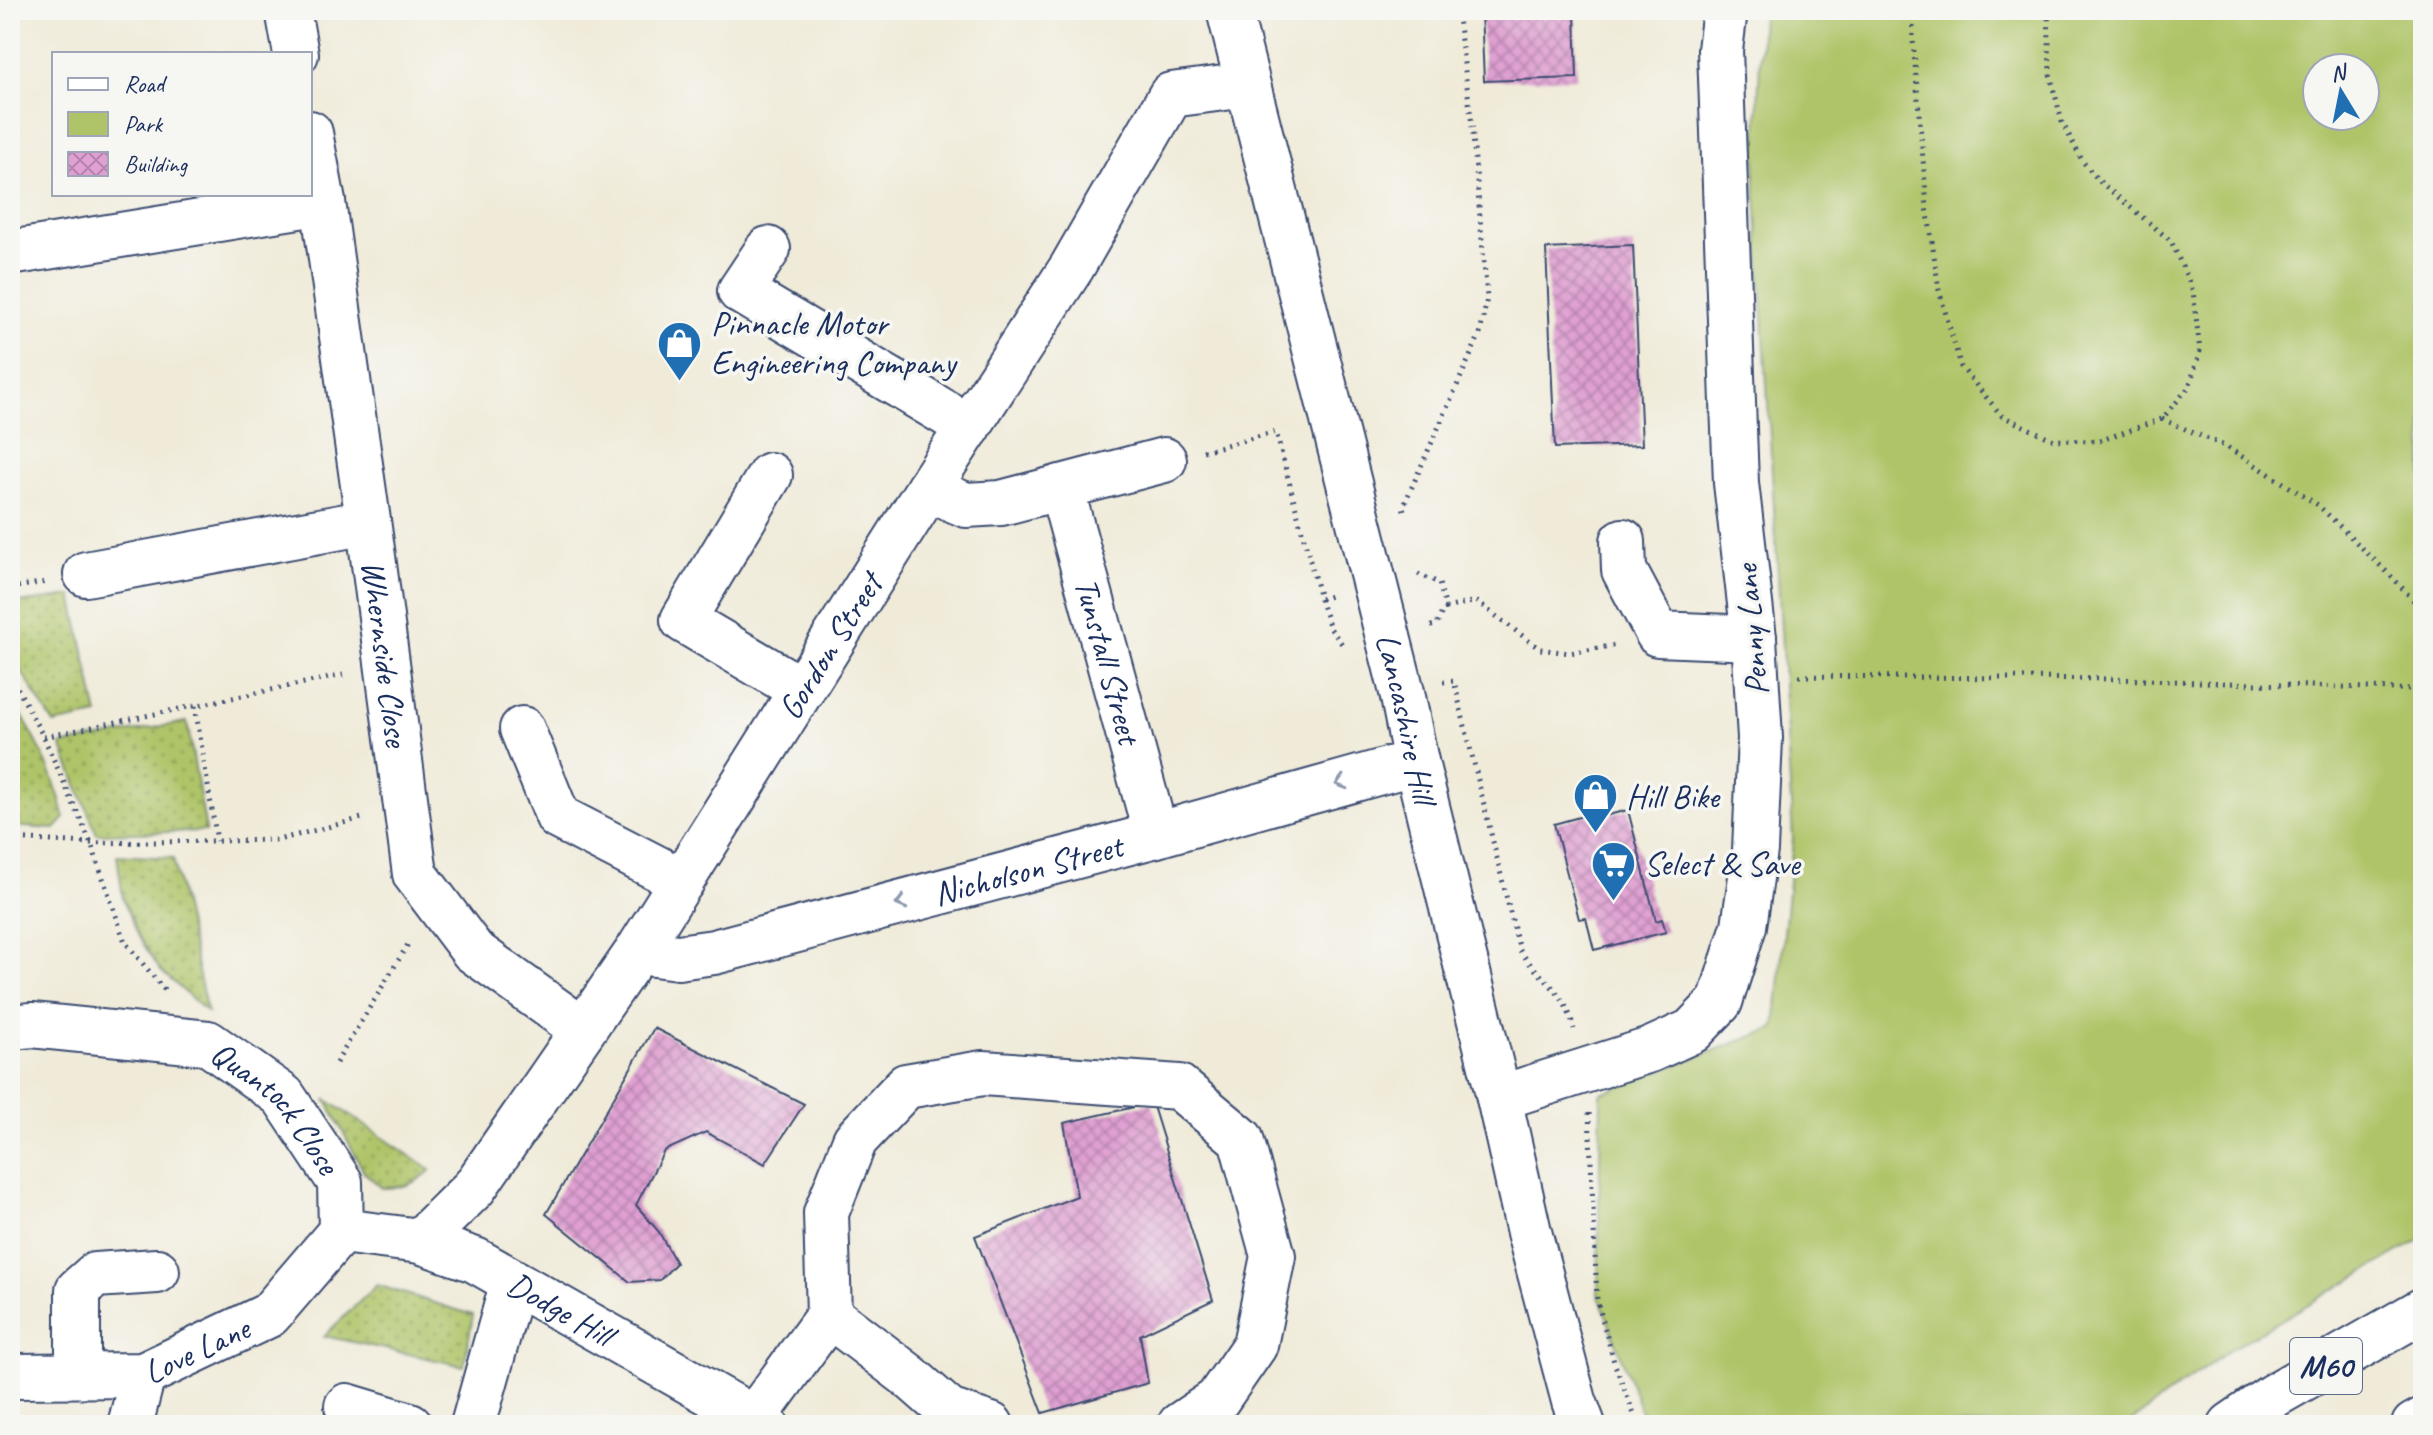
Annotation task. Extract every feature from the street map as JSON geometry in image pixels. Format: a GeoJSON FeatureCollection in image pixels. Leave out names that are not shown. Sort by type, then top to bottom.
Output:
{"type":"FeatureCollection","features":[{"type":"Feature","properties":{"kind":"main road"},"geometry":{"type":"LineString","coordinates":[[288,10],[296,52]]}},
{"type":"Feature","properties":{"kind":"main road","name":"Lancashire Hill"},"geometry":{"type":"LineString","coordinates":[[1229,10],[1405,706],[1529,1232],[1583,1425]]}},
{"type":"Feature","properties":{"kind":"main road","name":"Penny Lane"},"geometry":{"type":"LineString","coordinates":[[1499,1098],[1650,1050],[1692,1031],[1720,1002],[1744,926],[1755,850],[1760,738],[1754,638],[1736,468],[1720,50],[1725,10]]}},
{"type":"Feature","properties":{"kind":"main road","name":"Gordon Street"},"geometry":{"type":"LineString","coordinates":[[420,1241],[474,1188],[637,952],[928,489],[1072,267],[1171,95],[1247,85]]}},
{"type":"Feature","properties":{"kind":"main road","name":"Whernside Close"},"geometry":{"type":"LineString","coordinates":[[312,144],[323,202],[415,874],[473,951],[583,1030]]}},
{"type":"Feature","properties":{"kind":"main road"},"geometry":{"type":"LineString","coordinates":[[10,253],[323,202]]}},
{"type":"Feature","properties":{"kind":"main road"},"geometry":{"type":"LineString","coordinates":[[768,249],[740,291],[969,427]]}},
{"type":"Feature","properties":{"kind":"main road"},"geometry":{"type":"LineString","coordinates":[[928,489],[966,505],[1001,503],[1164,460]]}},
{"type":"Feature","properties":{"kind":"main road"},"geometry":{"type":"LineString","coordinates":[[770,475],[683,620],[802,690]]}},
{"type":"Feature","properties":{"kind":"main road","name":"Tunstall Street"},"geometry":{"type":"LineString","coordinates":[[1061,487],[1156,835]]}},
{"type":"Feature","properties":{"kind":"main road"},"geometry":{"type":"LineString","coordinates":[[86,574],[368,522]]}},
{"type":"Feature","properties":{"kind":"main road"},"geometry":{"type":"LineString","coordinates":[[1623,541],[1624,570],[1658,634],[1754,638]]}},
{"type":"Feature","properties":{"kind":"main road"},"geometry":{"type":"LineString","coordinates":[[522,729],[558,817],[682,881]]}},
{"type":"Feature","properties":{"kind":"main road","name":"Nicholson Street"},"geometry":{"type":"LineString","coordinates":[[637,952],[678,957],[714,952],[1156,835],[1416,762]]}},
{"type":"Feature","properties":{"kind":"main road","name":"Quantock Close"},"geometry":{"type":"LineString","coordinates":[[10,1027],[32,1025],[208,1043],[283,1096],[340,1182],[341,1231]]}},
{"type":"Feature","properties":{"kind":"main road"},"geometry":{"type":"LineString","coordinates":[[760,1422],[829,1315],[826,1213],[855,1140],[906,1086],[983,1073],[1179,1087],[1241,1139],[1273,1256],[1255,1345],[1217,1400],[1180,1425]]}},
{"type":"Feature","properties":{"kind":"main road","name":"Dodge Hill"},"geometry":{"type":"LineString","coordinates":[[341,1231],[420,1241],[475,1260],[760,1422]]}},
{"type":"Feature","properties":{"kind":"main road","name":"Love Lane"},"geometry":{"type":"LineString","coordinates":[[10,1376],[143,1375],[269,1315],[341,1231]]}},
{"type":"Feature","properties":{"kind":"main road"},"geometry":{"type":"LineString","coordinates":[[78,1375],[78,1290],[95,1275],[157,1271]]}},
{"type":"Feature","properties":{"kind":"main road"},"geometry":{"type":"LineString","coordinates":[[473,1425],[513,1282]]}},
{"type":"Feature","properties":{"kind":"main road","name":"M60"},"geometry":{"type":"LineString","coordinates":[[2231,1425],[2273,1396],[2423,1310]]}},
{"type":"Feature","properties":{"kind":"main road"},"geometry":{"type":"LineString","coordinates":[[829,1315],[949,1411],[991,1425]]}},
{"type":"Feature","properties":{"kind":"main road"},"geometry":{"type":"LineString","coordinates":[[130,1425],[143,1375]]}},
{"type":"Feature","properties":{"kind":"main road"},"geometry":{"type":"LineString","coordinates":[[347,1406],[410,1425]]}},
{"type":"Feature","properties":{"kind":"main road"},"geometry":{"type":"LineString","coordinates":[[2414,1425],[2423,1420]]}},
{"type":"Feature","properties":{"kind":"path"},"geometry":{"type":"LineString","coordinates":[[1406,520],[1403,507],[1480,334],[1487,298],[1472,125],[1457,10]]}},
{"type":"Feature","properties":{"kind":"path"},"geometry":{"type":"LineString","coordinates":[[1913,10],[1927,207],[1939,290],[1961,367],[2002,416],[2054,440],[2099,441],[2162,419],[2189,387],[2200,351],[2193,291],[2171,241],[2101,183],[2083,162],[2062,122],[2050,74],[2048,10]]}},
{"type":"Feature","properties":{"kind":"path"},"geometry":{"type":"LineString","coordinates":[[2162,419],[2227,447],[2318,505],[2423,611]]}},
{"type":"Feature","properties":{"kind":"path"},"geometry":{"type":"LineString","coordinates":[[1164,460],[1276,432],[1320,599],[1418,573],[1439,583],[1444,608],[1476,601],[1540,649],[1569,653],[1620,645]]}},
{"type":"Feature","properties":{"kind":"path"},"geometry":{"type":"LineString","coordinates":[[1415,560],[1418,573]]}},
{"type":"Feature","properties":{"kind":"path"},"geometry":{"type":"LineString","coordinates":[[44,738],[388,666]]}},
{"type":"Feature","properties":{"kind":"path"},"geometry":{"type":"LineString","coordinates":[[10,674],[44,738],[91,843],[125,942],[208,1043]]}},
{"type":"Feature","properties":{"kind":"path"},"geometry":{"type":"LineString","coordinates":[[1788,676],[2117,679],[2423,690]]}},
{"type":"Feature","properties":{"kind":"path","name":"Lancashire Hill"},"geometry":{"type":"LineString","coordinates":[[1454,681],[1519,949],[1559,992],[1570,1013],[1575,1034]]}},
{"type":"Feature","properties":{"kind":"path"},"geometry":{"type":"LineString","coordinates":[[195,706],[217,841]]}},
{"type":"Feature","properties":{"kind":"path"},"geometry":{"type":"LineString","coordinates":[[10,839],[91,843],[278,840],[406,806]]}},
{"type":"Feature","properties":{"kind":"path"},"geometry":{"type":"LineString","coordinates":[[336,1063],[435,900]]}},
{"type":"Feature","properties":{"kind":"path"},"geometry":{"type":"LineString","coordinates":[[1589,1099],[1597,1300],[1614,1362],[1638,1425]]}},
{"type":"Feature","properties":{"kind":"green space"},"geometry":{"type":"Polygon","coordinates":[[[1762,10],[2423,10],[2423,1238],[2231,1349],[2126,1425],[1646,1425],[1598,1293],[1601,1093],[1775,1028],[1793,839],[1755,177],[1762,10]]]}},
{"type":"Feature","properties":{"kind":"green space"},"geometry":{"type":"Polygon","coordinates":[[[72,596],[98,715],[54,724],[23,674],[10,645],[10,604],[72,596]]]}},
{"type":"Feature","properties":{"kind":"green space"},"geometry":{"type":"Polygon","coordinates":[[[10,697],[36,740],[56,786],[65,818],[55,829],[10,826],[10,697]]]}},
{"type":"Feature","properties":{"kind":"green space"},"geometry":{"type":"Polygon","coordinates":[[[187,722],[206,831],[97,834],[61,745],[187,722]]]}},
{"type":"Feature","properties":{"kind":"green space"},"geometry":{"type":"Polygon","coordinates":[[[117,855],[173,858],[207,1012],[160,970],[139,937],[123,899],[117,855]]]}},
{"type":"Feature","properties":{"kind":"green space"},"geometry":{"type":"Polygon","coordinates":[[[326,1099],[431,1170],[409,1184],[382,1188],[364,1172],[326,1099]]]}},
{"type":"Feature","properties":{"kind":"green space"},"geometry":{"type":"Polygon","coordinates":[[[377,1285],[473,1315],[464,1366],[324,1336],[377,1285]]]}},
{"type":"Feature","properties":{"kind":"building"},"geometry":{"type":"Polygon","coordinates":[[[1481,10],[1575,10],[1577,78],[1484,81],[1481,10]]]}},
{"type":"Feature","properties":{"kind":"building"},"geometry":{"type":"Polygon","coordinates":[[[1633,245],[1642,445],[1555,448],[1546,249],[1633,245]]]}},
{"type":"Feature","properties":{"kind":"building"},"geometry":{"type":"Polygon","coordinates":[[[1628,810],[1656,921],[1662,919],[1666,932],[1594,950],[1586,918],[1579,919],[1554,824],[1590,814],[1592,819],[1628,810]]]}},
{"type":"Feature","properties":{"kind":"building"},"geometry":{"type":"Polygon","coordinates":[[[654,1028],[804,1104],[765,1164],[706,1132],[664,1151],[636,1205],[659,1232],[676,1263],[660,1280],[630,1282],[546,1214],[654,1028]]]}},
{"type":"Feature","properties":{"kind":"building"},"geometry":{"type":"Polygon","coordinates":[[[1152,1103],[1213,1300],[1140,1335],[1148,1383],[1043,1413],[975,1236],[1077,1196],[1064,1123],[1152,1103]]]}},
{"type":"Feature","properties":{"kind":"place","name":"Pinnacle Motor Engineering Company"},"geometry":{"type":"Point","coordinates":[680,382]}},
{"type":"Feature","properties":{"kind":"place","name":"Hill Bike"},"geometry":{"type":"Point","coordinates":[1595,835]}},
{"type":"Feature","properties":{"kind":"place","name":"Select & Save"},"geometry":{"type":"Point","coordinates":[1613,902]}}]}
